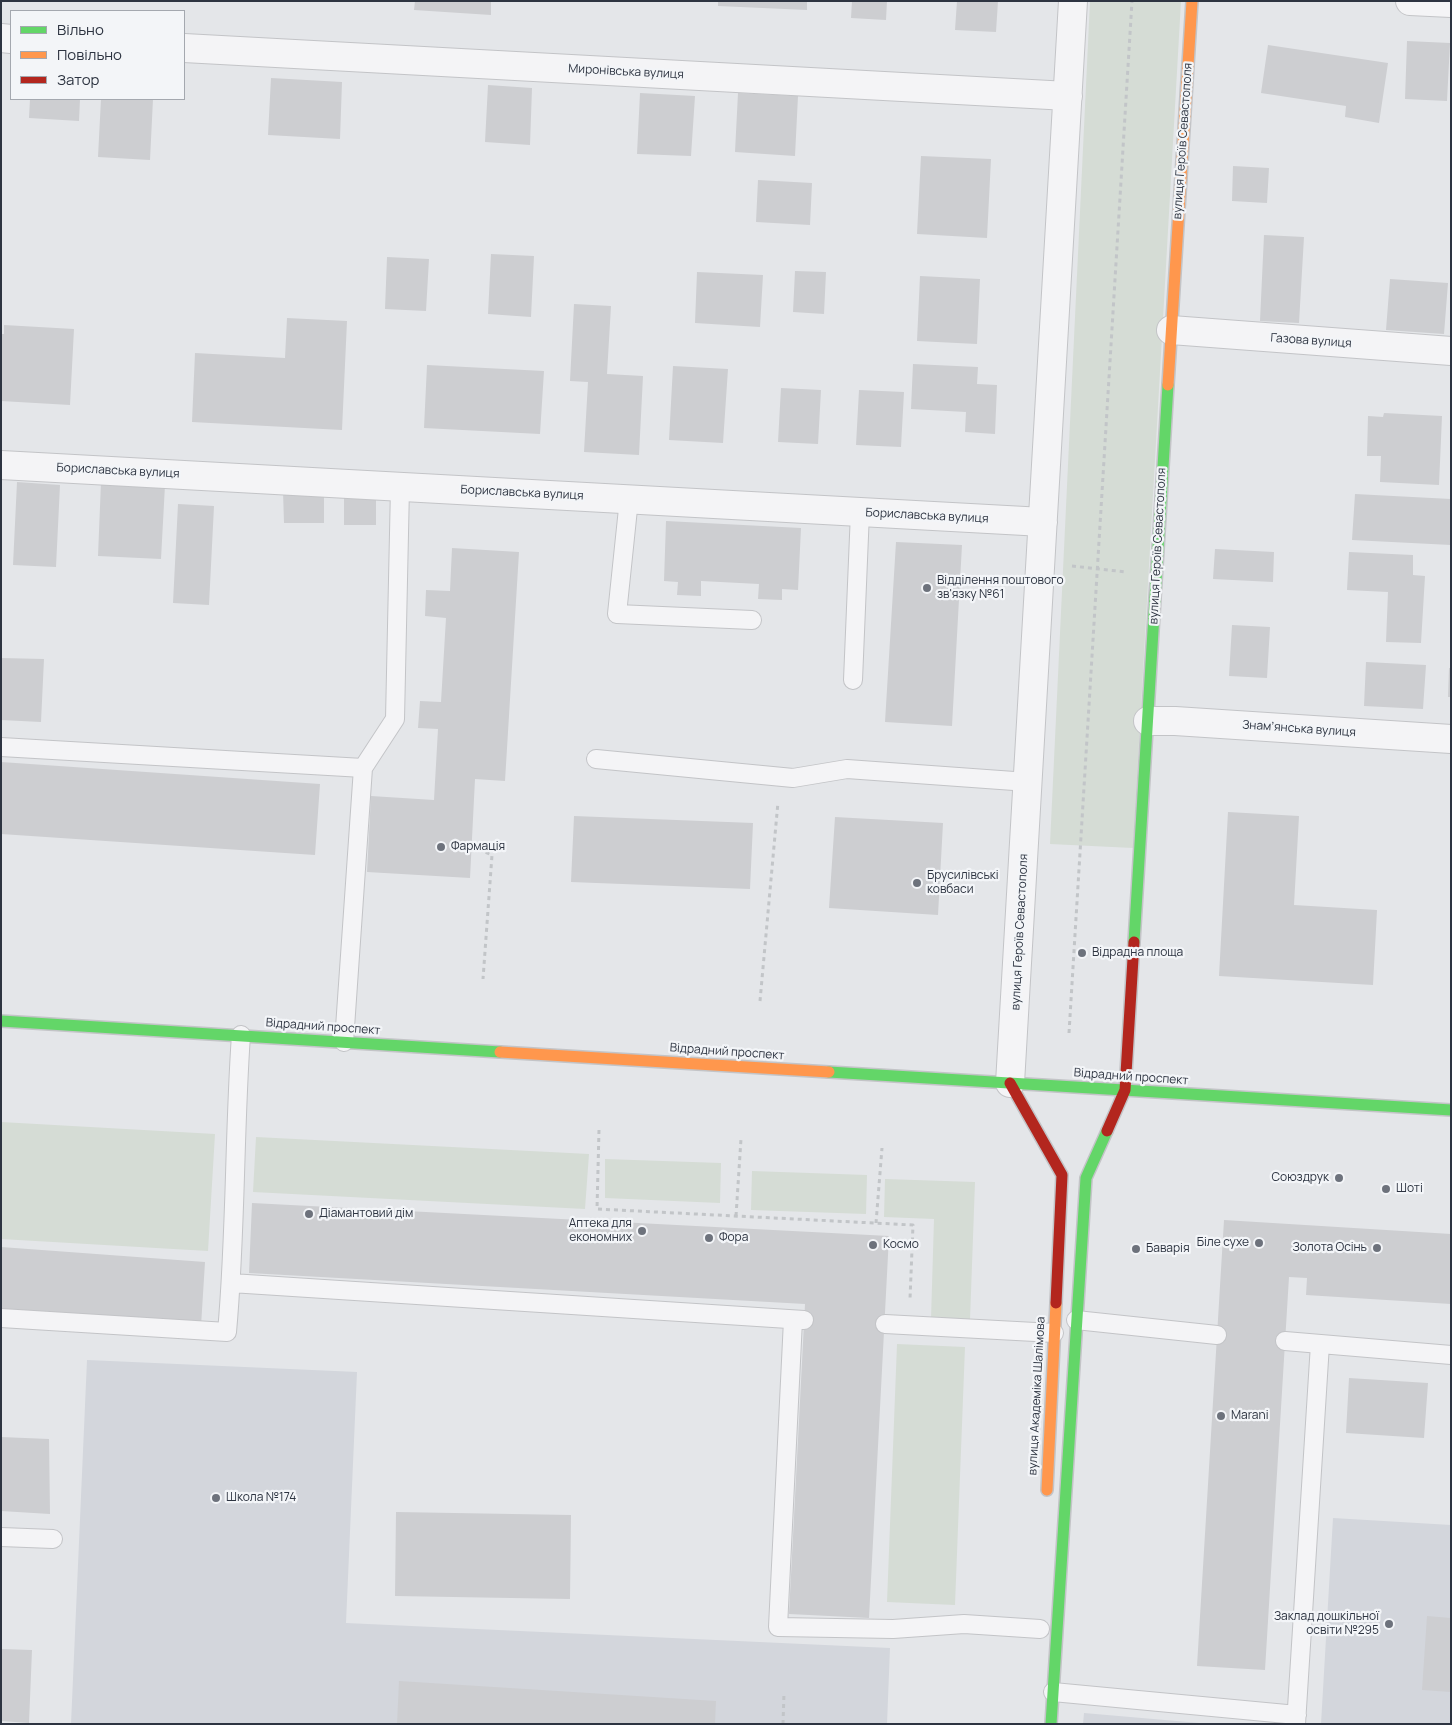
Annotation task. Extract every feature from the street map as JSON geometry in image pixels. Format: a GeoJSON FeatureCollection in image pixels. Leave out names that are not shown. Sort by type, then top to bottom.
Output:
{"type":"FeatureCollection","features":[{"type":"Feature","properties":{"kind":"street","name":"вулиця Героїв Севастополя"},"geometry":{"type":"LineString","coordinates":[[1010,1083],[1073,1]]}},
{"type":"Feature","properties":{"kind":"street","name":"вулиця Героїв Севастополя"},"geometry":{"type":"LineString","coordinates":[[1125,1090],[1192,1]]}},
{"type":"Feature","properties":{"kind":"street"},"geometry":{"type":"LineString","coordinates":[[1410,1],[1451,3]]}},
{"type":"Feature","properties":{"kind":"street","name":"Миронівська вулиця"},"geometry":{"type":"LineString","coordinates":[[185,48],[1068,96]]}},
{"type":"Feature","properties":{"kind":"street","name":"Газова вулиця"},"geometry":{"type":"LineString","coordinates":[[1171,330],[1451,351]]}},
{"type":"Feature","properties":{"kind":"street","name":"Бориславська вулиця"},"geometry":{"type":"LineString","coordinates":[[1,464],[1043,522]]}},
{"type":"Feature","properties":{"kind":"street","name":"Знамʼянська вулиця"},"geometry":{"type":"LineString","coordinates":[[1148,721],[1175,721],[1451,739]]}},
{"type":"Feature","properties":{"kind":"street","name":"Відрадний проспект"},"geometry":{"type":"LineString","coordinates":[[1,1021],[1451,1110]]}},
{"type":"Feature","properties":{"kind":"street","name":"вулиця Академіка Шалімова"},"geometry":{"type":"LineString","coordinates":[[1010,1083],[1062,1175],[1046,1504]]}},
{"type":"Feature","properties":{"kind":"street"},"geometry":{"type":"LineString","coordinates":[[1051,1724],[1086,1178],[1125,1090]]}},
{"type":"Feature","properties":{"kind":"lane"},"geometry":{"type":"LineString","coordinates":[[344,1042],[363,768],[394,718],[400,486]]}},
{"type":"Feature","properties":{"kind":"lane"},"geometry":{"type":"LineString","coordinates":[[629,499],[617,614],[752,620]]}},
{"type":"Feature","properties":{"kind":"lane"},"geometry":{"type":"LineString","coordinates":[[853,680],[860,512]]}},
{"type":"Feature","properties":{"kind":"lane"},"geometry":{"type":"LineString","coordinates":[[1,747],[363,768]]}},
{"type":"Feature","properties":{"kind":"lane"},"geometry":{"type":"LineString","coordinates":[[596,759],[793,778],[847,768],[1028,782]]}},
{"type":"Feature","properties":{"kind":"lane"},"geometry":{"type":"LineString","coordinates":[[1,1318],[227,1332],[231,1283],[236,1108],[241,1035]]}},
{"type":"Feature","properties":{"kind":"lane"},"geometry":{"type":"LineString","coordinates":[[231,1283],[798,1320],[778,1627],[893,1629],[964,1624],[1040,1629]]}},
{"type":"Feature","properties":{"kind":"lane"},"geometry":{"type":"LineString","coordinates":[[1076,1320],[1217,1335]]}},
{"type":"Feature","properties":{"kind":"lane"},"geometry":{"type":"LineString","coordinates":[[885,1324],[1054,1333]]}},
{"type":"Feature","properties":{"kind":"lane"},"geometry":{"type":"LineString","coordinates":[[1285,1341],[1451,1355]]}},
{"type":"Feature","properties":{"kind":"lane"},"geometry":{"type":"LineString","coordinates":[[1053,1692],[1297,1719],[1320,1344]]}},
{"type":"Feature","properties":{"kind":"lane"},"geometry":{"type":"LineString","coordinates":[[1,1537],[53,1539]]}},
{"type":"Feature","properties":{"kind":"path"},"geometry":{"type":"LineString","coordinates":[[1069,1033],[1132,1]]}},
{"type":"Feature","properties":{"kind":"path"},"geometry":{"type":"LineString","coordinates":[[1041,562],[1156,574]]}},
{"type":"Feature","properties":{"kind":"path"},"geometry":{"type":"LineString","coordinates":[[760,1001],[780,777]]}},
{"type":"Feature","properties":{"kind":"path"},"geometry":{"type":"LineString","coordinates":[[471,846],[492,855],[483,979]]}},
{"type":"Feature","properties":{"kind":"path"},"geometry":{"type":"LineString","coordinates":[[599,1130],[597,1209],[913,1225],[909,1325]]}},
{"type":"Feature","properties":{"kind":"path"},"geometry":{"type":"LineString","coordinates":[[736,1216],[741,1139]]}},
{"type":"Feature","properties":{"kind":"path"},"geometry":{"type":"LineString","coordinates":[[876,1223],[882,1148]]}},
{"type":"Feature","properties":{"kind":"path"},"geometry":{"type":"LineString","coordinates":[[783,1724],[784,1693]]}},
{"type":"Feature","properties":{"kind":"shaded area"},"geometry":{"type":"Polygon","coordinates":[[[1090,1],[1181,1],[1133,848],[1050,844],[1090,1]]]}},
{"type":"Feature","properties":{"kind":"shaded area"},"geometry":{"type":"Polygon","coordinates":[[[1,1122],[215,1134],[208,1251],[1,1239],[1,1122]]]}},
{"type":"Feature","properties":{"kind":"shaded area"},"geometry":{"type":"Polygon","coordinates":[[[256,1137],[589,1154],[585,1209],[253,1192],[256,1137]]]}},
{"type":"Feature","properties":{"kind":"shaded area"},"geometry":{"type":"Polygon","coordinates":[[[605,1159],[721,1163],[720,1203],[605,1198],[605,1159]]]}},
{"type":"Feature","properties":{"kind":"shaded area"},"geometry":{"type":"Polygon","coordinates":[[[752,1171],[867,1175],[866,1214],[751,1210],[752,1171]]]}},
{"type":"Feature","properties":{"kind":"shaded area"},"geometry":{"type":"Polygon","coordinates":[[[885,1179],[975,1182],[970,1320],[931,1319],[934,1219],[884,1217],[885,1179]]]}},
{"type":"Feature","properties":{"kind":"shaded area"},"geometry":{"type":"Polygon","coordinates":[[[897,1344],[965,1347],[955,1605],[887,1602],[897,1344]]]}},
{"type":"Feature","properties":{"kind":"shaded area","name":"Школа №174"},"geometry":{"type":"Polygon","coordinates":[[[87,1360],[357,1372],[346,1623],[890,1648],[887,1724],[71,1724],[87,1360]]]}},
{"type":"Feature","properties":{"kind":"shaded area","name":"Заклад дошкільної освіти №295"},"geometry":{"type":"Polygon","coordinates":[[[1333,1518],[1451,1525],[1451,1724],[1321,1724],[1333,1518]]]}},
{"type":"Feature","properties":{"kind":"shaded area"},"geometry":{"type":"Polygon","coordinates":[[[1084,1713],[1211,1724],[1083,1724],[1084,1713]]]}},
{"type":"Feature","properties":{"kind":"building"},"geometry":{"type":"Polygon","coordinates":[[[415,1],[491,1],[491,15],[414,10],[415,1]]]}},
{"type":"Feature","properties":{"kind":"building"},"geometry":{"type":"Polygon","coordinates":[[[718,1],[807,1],[807,10],[718,6],[718,1]]]}},
{"type":"Feature","properties":{"kind":"building"},"geometry":{"type":"Polygon","coordinates":[[[852,1],[887,1],[886,20],[851,18],[852,1]]]}},
{"type":"Feature","properties":{"kind":"building"},"geometry":{"type":"Polygon","coordinates":[[[957,1],[998,1],[996,32],[955,30],[957,1]]]}},
{"type":"Feature","properties":{"kind":"building"},"geometry":{"type":"Polygon","coordinates":[[[1407,41],[1450,43],[1447,101],[1405,99],[1407,41]]]}},
{"type":"Feature","properties":{"kind":"building"},"geometry":{"type":"Polygon","coordinates":[[[1268,45],[1388,63],[1379,123],[1345,117],[1346,106],[1261,93],[1268,45]]]}},
{"type":"Feature","properties":{"kind":"building"},"geometry":{"type":"Polygon","coordinates":[[[271,78],[342,82],[340,139],[268,135],[271,78]]]}},
{"type":"Feature","properties":{"kind":"building"},"geometry":{"type":"Polygon","coordinates":[[[488,85],[532,88],[530,145],[485,142],[488,85]]]}},
{"type":"Feature","properties":{"kind":"building"},"geometry":{"type":"Polygon","coordinates":[[[640,93],[695,96],[691,156],[637,154],[640,93]]]}},
{"type":"Feature","properties":{"kind":"building"},"geometry":{"type":"Polygon","coordinates":[[[738,93],[798,96],[795,156],[735,152],[738,93]]]}},
{"type":"Feature","properties":{"kind":"building"},"geometry":{"type":"Polygon","coordinates":[[[30,100],[80,100],[79,121],[29,118],[30,100]]]}},
{"type":"Feature","properties":{"kind":"building"},"geometry":{"type":"Polygon","coordinates":[[[101,100],[153,100],[150,160],[98,157],[101,100]]]}},
{"type":"Feature","properties":{"kind":"building"},"geometry":{"type":"Polygon","coordinates":[[[921,156],[991,159],[987,238],[917,234],[921,156]]]}},
{"type":"Feature","properties":{"kind":"building"},"geometry":{"type":"Polygon","coordinates":[[[1233,166],[1269,168],[1267,203],[1232,201],[1233,166]]]}},
{"type":"Feature","properties":{"kind":"building"},"geometry":{"type":"Polygon","coordinates":[[[758,180],[812,183],[810,225],[756,222],[758,180]]]}},
{"type":"Feature","properties":{"kind":"building"},"geometry":{"type":"Polygon","coordinates":[[[1264,235],[1304,237],[1299,323],[1260,321],[1264,235]]]}},
{"type":"Feature","properties":{"kind":"building"},"geometry":{"type":"Polygon","coordinates":[[[491,254],[534,256],[531,317],[488,314],[491,254]]]}},
{"type":"Feature","properties":{"kind":"building"},"geometry":{"type":"Polygon","coordinates":[[[387,257],[429,259],[426,311],[385,309],[387,257]]]}},
{"type":"Feature","properties":{"kind":"building"},"geometry":{"type":"Polygon","coordinates":[[[795,271],[826,272],[824,314],[793,312],[795,271]]]}},
{"type":"Feature","properties":{"kind":"building"},"geometry":{"type":"Polygon","coordinates":[[[697,272],[763,275],[760,327],[695,323],[697,272]]]}},
{"type":"Feature","properties":{"kind":"building"},"geometry":{"type":"Polygon","coordinates":[[[920,276],[980,279],[977,344],[917,341],[920,276]]]}},
{"type":"Feature","properties":{"kind":"building"},"geometry":{"type":"Polygon","coordinates":[[[1390,279],[1448,283],[1444,334],[1386,330],[1390,279]]]}},
{"type":"Feature","properties":{"kind":"building"},"geometry":{"type":"Polygon","coordinates":[[[574,304],[611,306],[607,374],[643,376],[639,455],[584,452],[588,382],[570,381],[574,304]]]}},
{"type":"Feature","properties":{"kind":"building"},"geometry":{"type":"Polygon","coordinates":[[[287,318],[347,321],[342,430],[192,422],[195,353],[285,358],[287,318]]]}},
{"type":"Feature","properties":{"kind":"building"},"geometry":{"type":"Polygon","coordinates":[[[4,325],[74,329],[70,405],[1,401],[1,334],[4,334],[4,325]]]}},
{"type":"Feature","properties":{"kind":"building"},"geometry":{"type":"Polygon","coordinates":[[[913,364],[978,367],[977,384],[997,385],[995,434],[965,432],[966,412],[911,409],[913,364]]]}},
{"type":"Feature","properties":{"kind":"building"},"geometry":{"type":"Polygon","coordinates":[[[427,365],[544,371],[540,434],[424,428],[427,365]]]}},
{"type":"Feature","properties":{"kind":"building"},"geometry":{"type":"Polygon","coordinates":[[[673,366],[728,369],[723,443],[669,440],[673,366]]]}},
{"type":"Feature","properties":{"kind":"building"},"geometry":{"type":"Polygon","coordinates":[[[781,388],[821,390],[818,444],[778,442],[781,388]]]}},
{"type":"Feature","properties":{"kind":"building"},"geometry":{"type":"Polygon","coordinates":[[[859,390],[904,392],[901,447],[856,445],[859,390]]]}},
{"type":"Feature","properties":{"kind":"building"},"geometry":{"type":"Polygon","coordinates":[[[1384,413],[1442,416],[1439,485],[1380,482],[1381,456],[1367,456],[1368,416],[1383,417],[1384,413]]]}},
{"type":"Feature","properties":{"kind":"building"},"geometry":{"type":"Polygon","coordinates":[[[17,482],[60,485],[56,567],[13,565],[17,482]]]}},
{"type":"Feature","properties":{"kind":"building"},"geometry":{"type":"Polygon","coordinates":[[[101,482],[165,485],[161,559],[98,556],[101,482]]]}},
{"type":"Feature","properties":{"kind":"building"},"geometry":{"type":"Polygon","coordinates":[[[324,490],[324,523],[284,523],[283,491],[324,490]]]}},
{"type":"Feature","properties":{"kind":"building"},"geometry":{"type":"Polygon","coordinates":[[[344,490],[376,490],[376,525],[344,525],[344,490]]]}},
{"type":"Feature","properties":{"kind":"building"},"geometry":{"type":"Polygon","coordinates":[[[1355,494],[1451,499],[1451,545],[1352,540],[1355,494]]]}},
{"type":"Feature","properties":{"kind":"building"},"geometry":{"type":"Polygon","coordinates":[[[178,504],[214,506],[209,605],[173,603],[178,504]]]}},
{"type":"Feature","properties":{"kind":"building"},"geometry":{"type":"Polygon","coordinates":[[[666,521],[801,528],[798,590],[782,589],[782,600],[758,599],[759,584],[701,581],[701,596],[677,595],[678,582],[664,581],[666,521]]]}},
{"type":"Feature","properties":{"kind":"building"},"geometry":{"type":"Polygon","coordinates":[[[896,542],[962,545],[952,726],[885,722],[896,542]]]}},
{"type":"Feature","properties":{"kind":"building"},"geometry":{"type":"Polygon","coordinates":[[[452,548],[519,552],[505,781],[475,779],[470,878],[367,872],[371,796],[434,800],[438,729],[418,728],[420,701],[441,702],[446,618],[425,616],[426,590],[450,591],[452,548]]]}},
{"type":"Feature","properties":{"kind":"building"},"geometry":{"type":"Polygon","coordinates":[[[1215,549],[1274,552],[1273,582],[1213,579],[1215,549]]]}},
{"type":"Feature","properties":{"kind":"building"},"geometry":{"type":"Polygon","coordinates":[[[1349,552],[1413,555],[1413,575],[1425,576],[1421,643],[1386,642],[1388,592],[1347,590],[1349,552]]]}},
{"type":"Feature","properties":{"kind":"building"},"geometry":{"type":"Polygon","coordinates":[[[1232,625],[1270,627],[1267,678],[1229,676],[1232,625]]]}},
{"type":"Feature","properties":{"kind":"building"},"geometry":{"type":"Polygon","coordinates":[[[1,658],[44,659],[41,722],[1,720],[1,658]]]}},
{"type":"Feature","properties":{"kind":"building"},"geometry":{"type":"Polygon","coordinates":[[[1366,662],[1426,665],[1423,709],[1364,706],[1366,662]]]}},
{"type":"Feature","properties":{"kind":"building"},"geometry":{"type":"Polygon","coordinates":[[[1449,668],[1451,668],[1451,697],[1448,697],[1449,668]]]}},
{"type":"Feature","properties":{"kind":"building"},"geometry":{"type":"Polygon","coordinates":[[[1,762],[320,784],[315,855],[1,834],[1,762]]]}},
{"type":"Feature","properties":{"kind":"building"},"geometry":{"type":"Polygon","coordinates":[[[1228,812],[1299,816],[1294,905],[1377,910],[1373,985],[1219,976],[1228,812]]]}},
{"type":"Feature","properties":{"kind":"building"},"geometry":{"type":"Polygon","coordinates":[[[574,816],[753,823],[750,889],[571,882],[574,816]]]}},
{"type":"Feature","properties":{"kind":"building"},"geometry":{"type":"Polygon","coordinates":[[[835,817],[943,823],[938,915],[829,908],[835,817]]]}},
{"type":"Feature","properties":{"kind":"building"},"geometry":{"type":"Polygon","coordinates":[[[252,1203],[889,1236],[869,1618],[789,1614],[805,1304],[249,1273],[252,1203]]]}},
{"type":"Feature","properties":{"kind":"building"},"geometry":{"type":"Polygon","coordinates":[[[1224,1220],[1451,1234],[1451,1304],[1306,1295],[1307,1278],[1289,1277],[1265,1670],[1197,1666],[1224,1220]]]}},
{"type":"Feature","properties":{"kind":"building"},"geometry":{"type":"Polygon","coordinates":[[[1,1247],[205,1262],[201,1326],[1,1311],[1,1247]]]}},
{"type":"Feature","properties":{"kind":"building"},"geometry":{"type":"Polygon","coordinates":[[[1349,1378],[1428,1383],[1424,1438],[1346,1433],[1349,1378]]]}},
{"type":"Feature","properties":{"kind":"building"},"geometry":{"type":"Polygon","coordinates":[[[1,1437],[49,1439],[50,1514],[1,1511],[1,1437]]]}},
{"type":"Feature","properties":{"kind":"building"},"geometry":{"type":"Polygon","coordinates":[[[396,1512],[571,1515],[570,1599],[395,1596],[396,1512]]]}},
{"type":"Feature","properties":{"kind":"building"},"geometry":{"type":"Polygon","coordinates":[[[1427,1616],[1451,1618],[1451,1692],[1422,1690],[1427,1616]]]}},
{"type":"Feature","properties":{"kind":"building"},"geometry":{"type":"Polygon","coordinates":[[[1,1649],[32,1650],[29,1723],[1,1721],[1,1649]]]}},
{"type":"Feature","properties":{"kind":"building"},"geometry":{"type":"Polygon","coordinates":[[[399,1681],[716,1701],[715,1724],[397,1724],[399,1681]]]}},
{"type":"Feature","properties":{"kind":"traffic: fast"},"geometry":{"type":"LineString","coordinates":[[1134,942],[1168,385]]}},
{"type":"Feature","properties":{"kind":"traffic: fast"},"geometry":{"type":"LineString","coordinates":[[1,1021],[500,1052]]}},
{"type":"Feature","properties":{"kind":"traffic: fast"},"geometry":{"type":"LineString","coordinates":[[829,1072],[1451,1110]]}},
{"type":"Feature","properties":{"kind":"traffic: fast"},"geometry":{"type":"LineString","coordinates":[[1051,1724],[1086,1178],[1107,1131]]}},
{"type":"Feature","properties":{"kind":"traffic: slow"},"geometry":{"type":"LineString","coordinates":[[1168,385],[1192,1]]}},
{"type":"Feature","properties":{"kind":"traffic: slow"},"geometry":{"type":"LineString","coordinates":[[500,1052],[829,1072]]}},
{"type":"Feature","properties":{"kind":"traffic: slow"},"geometry":{"type":"LineString","coordinates":[[1047,1490],[1056,1303]]}},
{"type":"Feature","properties":{"kind":"traffic: jam"},"geometry":{"type":"LineString","coordinates":[[1107,1131],[1125,1090],[1134,942]]}},
{"type":"Feature","properties":{"kind":"traffic: jam"},"geometry":{"type":"LineString","coordinates":[[1010,1083],[1062,1175],[1056,1303]]}},
{"type":"Feature","properties":{"kind":"place","name":"Відділення поштового зв'язку №61"},"geometry":{"type":"Point","coordinates":[927,588]}},
{"type":"Feature","properties":{"kind":"place","name":"Фармація"},"geometry":{"type":"Point","coordinates":[441,847]}},
{"type":"Feature","properties":{"kind":"place","name":"Брусилівські ковбаси"},"geometry":{"type":"Point","coordinates":[917,883]}},
{"type":"Feature","properties":{"kind":"place","name":"Відрадна площа"},"geometry":{"type":"Point","coordinates":[1082,953]}},
{"type":"Feature","properties":{"kind":"place","name":"Союздрук"},"geometry":{"type":"Point","coordinates":[1339,1178]}},
{"type":"Feature","properties":{"kind":"place","name":"Шоті"},"geometry":{"type":"Point","coordinates":[1386,1189]}},
{"type":"Feature","properties":{"kind":"place","name":"Діамантовий дім"},"geometry":{"type":"Point","coordinates":[309,1214]}},
{"type":"Feature","properties":{"kind":"place","name":"Аптека для економних"},"geometry":{"type":"Point","coordinates":[642,1231]}},
{"type":"Feature","properties":{"kind":"place","name":"Фора"},"geometry":{"type":"Point","coordinates":[709,1238]}},
{"type":"Feature","properties":{"kind":"place","name":"Біле сухе"},"geometry":{"type":"Point","coordinates":[1259,1243]}},
{"type":"Feature","properties":{"kind":"place","name":"Космо"},"geometry":{"type":"Point","coordinates":[873,1245]}},
{"type":"Feature","properties":{"kind":"place","name":"Золота Осінь"},"geometry":{"type":"Point","coordinates":[1377,1248]}},
{"type":"Feature","properties":{"kind":"place","name":"Баварія"},"geometry":{"type":"Point","coordinates":[1136,1249]}},
{"type":"Feature","properties":{"kind":"place","name":"Marani"},"geometry":{"type":"Point","coordinates":[1221,1416]}},
{"type":"Feature","properties":{"kind":"place","name":"Школа №174"},"geometry":{"type":"Point","coordinates":[216,1498]}},
{"type":"Feature","properties":{"kind":"place","name":"Заклад дошкільної освіти №295"},"geometry":{"type":"Point","coordinates":[1389,1624]}}]}
